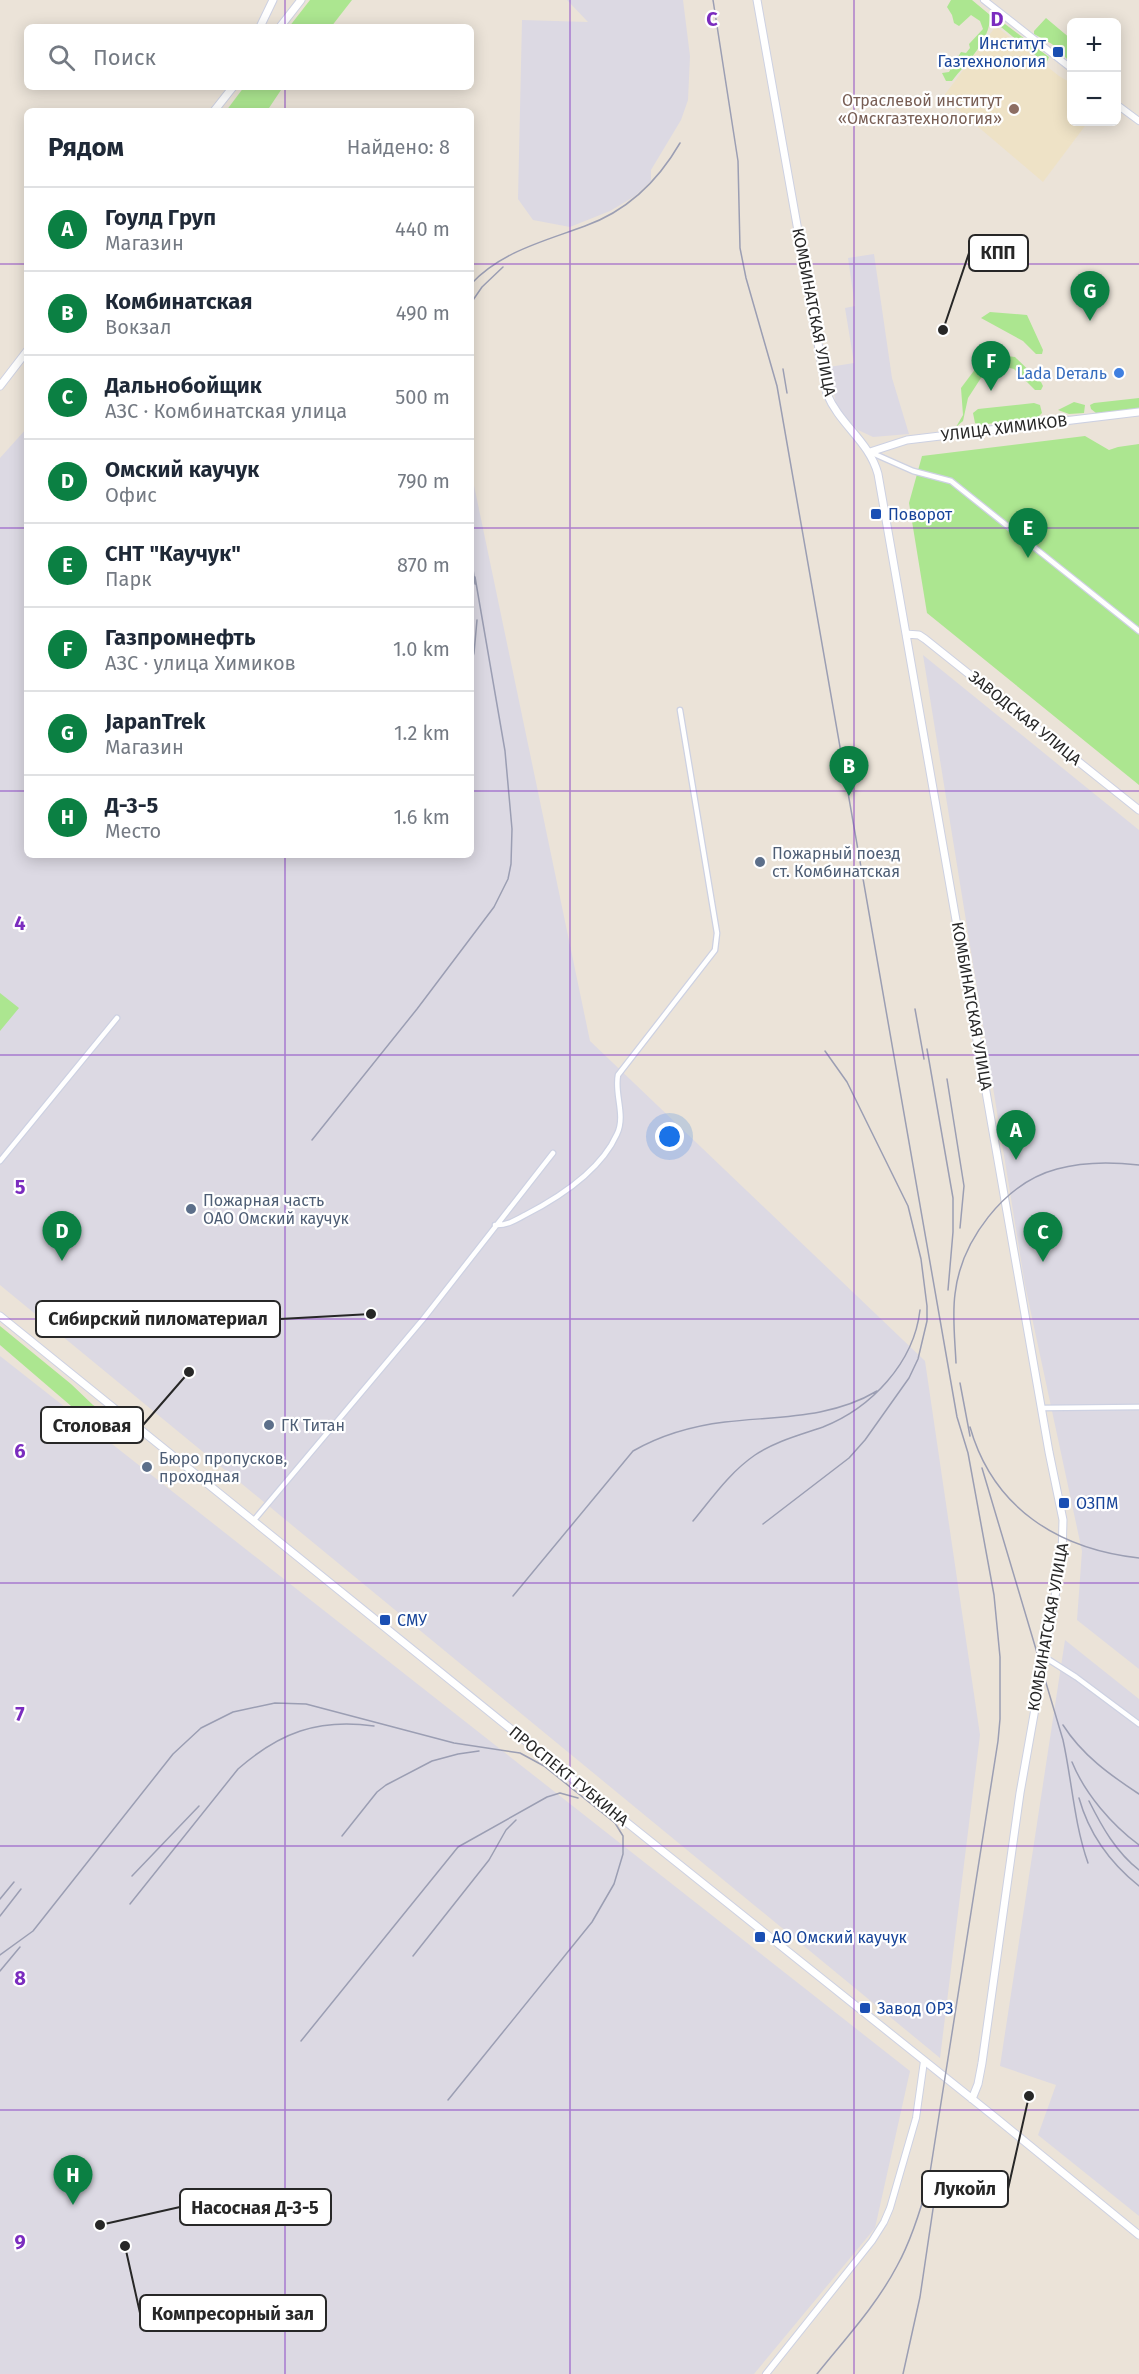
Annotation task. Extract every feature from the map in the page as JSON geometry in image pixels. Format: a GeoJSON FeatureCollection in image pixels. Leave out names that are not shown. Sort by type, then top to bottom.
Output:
{"type":"FeatureCollection","features":[{"type":"Feature","properties":{"kind":"main road"},"geometry":{"type":"LineString","coordinates":[[261,24],[273,0]]}},
{"type":"Feature","properties":{"kind":"main road"},"geometry":{"type":"LineString","coordinates":[[282,24],[301,0]]}},
{"type":"Feature","properties":{"kind":"main road","name":"КОМБИНАТСКАЯ УЛИЦА"},"geometry":{"type":"LineString","coordinates":[[757,0],[827,394],[839,417],[870,452],[878,474],[1064,1529],[1060,1566],[1020,1793],[980,2073],[972,2099]]}},
{"type":"Feature","properties":{"kind":"main road"},"geometry":{"type":"LineString","coordinates":[[216,108],[231,90]]}},
{"type":"Feature","properties":{"kind":"main road"},"geometry":{"type":"LineString","coordinates":[[0,386],[24,355]]}},
{"type":"Feature","properties":{"kind":"main road","name":"УЛИЦА ХИМИКОВ"},"geometry":{"type":"LineString","coordinates":[[870,452],[907,440],[1139,412]]}},
{"type":"Feature","properties":{"kind":"main road","name":"ЗАВОДСКАЯ УЛИЦА"},"geometry":{"type":"LineString","coordinates":[[906,634],[919,635],[925,639],[1139,810]]}},
{"type":"Feature","properties":{"kind":"main road","name":"ПРОСПЕКТ ГУБКИНА"},"geometry":{"type":"LineString","coordinates":[[0,1316],[1139,2235]]}},
{"type":"Feature","properties":{"kind":"street"},"geometry":{"type":"LineString","coordinates":[[984,0],[1067,66]]}},
{"type":"Feature","properties":{"kind":"street"},"geometry":{"type":"LineString","coordinates":[[1121,108],[1139,121]]}},
{"type":"Feature","properties":{"kind":"street"},"geometry":{"type":"LineString","coordinates":[[870,452],[913,471],[951,481],[1139,631]]}},
{"type":"Feature","properties":{"kind":"street"},"geometry":{"type":"LineString","coordinates":[[495,1225],[510,1222],[566,1191],[591,1170],[617,1134],[621,1119],[616,1085],[618,1075],[715,950],[717,933],[680,710]]}},
{"type":"Feature","properties":{"kind":"street"},"geometry":{"type":"LineString","coordinates":[[0,1161],[117,1018]]}},
{"type":"Feature","properties":{"kind":"street"},"geometry":{"type":"LineString","coordinates":[[254,1520],[424,1318],[553,1153]]}},
{"type":"Feature","properties":{"kind":"street"},"geometry":{"type":"LineString","coordinates":[[1041,1408],[1139,1407]]}},
{"type":"Feature","properties":{"kind":"street"},"geometry":{"type":"LineString","coordinates":[[1043,1656],[1076,1677],[1139,1724]]}},
{"type":"Feature","properties":{"kind":"street"},"geometry":{"type":"LineString","coordinates":[[766,2374],[872,2241],[884,2222],[916,2118],[924,2061]]}},
{"type":"Feature","properties":{"kind":"shaded area"},"geometry":{"type":"Polygon","coordinates":[[[567,0],[683,0],[690,56],[688,100],[681,120],[651,170],[651,181],[635,196],[610,211],[570,227],[533,220],[518,199],[522,20],[588,22],[567,0]]]}},
{"type":"Feature","properties":{"kind":"shaded area","name":"Отраслевой институт «Омскгазтехнология»"},"geometry":{"type":"Polygon","coordinates":[[[996,26],[1067,81],[1067,126],[1085,126],[1043,182],[943,97],[996,26]]]}},
{"type":"Feature","properties":{"kind":"shaded area"},"geometry":{"type":"Polygon","coordinates":[[[874,254],[892,378],[909,434],[873,437],[858,430],[837,409],[829,367],[854,363],[845,308],[855,306],[848,258],[874,254]]]}},
{"type":"Feature","properties":{"kind":"shaded area"},"geometry":{"type":"Polygon","coordinates":[[[24,431],[24,858],[474,858],[474,485],[590,1041],[925,1361],[980,1735],[940,2058],[0,1285],[0,458],[24,431]]]}},
{"type":"Feature","properties":{"kind":"shaded area"},"geometry":{"type":"Polygon","coordinates":[[[923,655],[1139,830],[1139,1669],[1077,1620],[1082,1551],[1025,1285],[923,655]]]}},
{"type":"Feature","properties":{"kind":"shaded area"},"geometry":{"type":"Polygon","coordinates":[[[0,1356],[910,2071],[875,2228],[754,2374],[0,2374],[0,1356]]]}},
{"type":"Feature","properties":{"kind":"shaded area"},"geometry":{"type":"Polygon","coordinates":[[[1065,1640],[1139,1699],[1139,2216],[1038,2135],[1056,2085],[1000,2066],[1065,1640]]]}},
{"type":"Feature","properties":{"kind":"green space"},"geometry":{"type":"Polygon","coordinates":[[[310,0],[352,0],[333,24],[291,24],[310,0]]]}},
{"type":"Feature","properties":{"kind":"green space"},"geometry":{"type":"Polygon","coordinates":[[[951,0],[972,0],[990,15],[987,33],[977,50],[952,81],[946,81],[942,73],[949,72],[961,52],[966,53],[970,48],[969,44],[983,29],[980,21],[971,15],[959,26],[954,23],[947,7],[951,0]]]}},
{"type":"Feature","properties":{"kind":"green space"},"geometry":{"type":"Polygon","coordinates":[[[1046,18],[1067,36],[1067,59],[1052,44],[1034,34],[1046,18]]]}},
{"type":"Feature","properties":{"kind":"green space"},"geometry":{"type":"Polygon","coordinates":[[[1005,24],[1049,57],[1046,64],[1001,27],[1005,24]]]}},
{"type":"Feature","properties":{"kind":"green space"},"geometry":{"type":"Polygon","coordinates":[[[242,90],[281,90],[269,108],[228,108],[242,90]]]}},
{"type":"Feature","properties":{"kind":"green space"},"geometry":{"type":"Polygon","coordinates":[[[990,312],[1027,315],[1043,350],[1042,354],[1036,354],[1023,341],[981,318],[990,312]]]}},
{"type":"Feature","properties":{"kind":"green space"},"geometry":{"type":"Polygon","coordinates":[[[1015,357],[1041,382],[1043,386],[1041,390],[1035,390],[1014,369],[1006,367],[1004,359],[992,361],[968,398],[963,421],[956,427],[963,415],[961,388],[982,360],[1015,357]]]}},
{"type":"Feature","properties":{"kind":"green space"},"geometry":{"type":"Polygon","coordinates":[[[1139,398],[1139,408],[1135,409],[1096,413],[1090,405],[1094,403],[1139,398]]]}},
{"type":"Feature","properties":{"kind":"green space"},"geometry":{"type":"Polygon","coordinates":[[[1074,402],[1085,405],[1084,413],[1069,414],[1058,410],[1074,402]]]}},
{"type":"Feature","properties":{"kind":"green space"},"geometry":{"type":"Polygon","coordinates":[[[1034,403],[1040,405],[1042,413],[1038,417],[980,425],[975,423],[973,413],[978,409],[1034,403]]]}},
{"type":"Feature","properties":{"kind":"green space"},"geometry":{"type":"Polygon","coordinates":[[[1085,436],[1109,450],[1139,444],[1139,785],[927,613],[909,503],[922,456],[1085,436]]]}},
{"type":"Feature","properties":{"kind":"green space"},"geometry":{"type":"Polygon","coordinates":[[[0,993],[19,1008],[0,1031],[0,993]]]}},
{"type":"Feature","properties":{"kind":"green space"},"geometry":{"type":"Polygon","coordinates":[[[0,1326],[93,1405],[112,1416],[121,1430],[115,1437],[99,1430],[0,1345],[0,1326]]]}},
{"type":"Feature","properties":{"kind":"railway"},"geometry":{"type":"LineString","coordinates":[[713,0],[738,161],[740,248],[746,278],[777,386],[957,1417],[968,1453],[994,1595],[1000,1657],[998,1741],[929,2179],[912,2235],[889,2281],[860,2322],[817,2374]]}},
{"type":"Feature","properties":{"kind":"railway"},"geometry":{"type":"LineString","coordinates":[[474,281],[510,255],[600,220],[628,203],[662,170],[680,143]]}},
{"type":"Feature","properties":{"kind":"railway"},"geometry":{"type":"LineString","coordinates":[[474,299],[482,287],[503,267]]}},
{"type":"Feature","properties":{"kind":"railway"},"geometry":{"type":"LineString","coordinates":[[783,369],[787,393]]}},
{"type":"Feature","properties":{"kind":"railway"},"geometry":{"type":"LineString","coordinates":[[474,576],[475,584]]}},
{"type":"Feature","properties":{"kind":"railway"},"geometry":{"type":"LineString","coordinates":[[312,1140],[417,1009],[494,907],[508,879],[512,829],[505,751],[475,577]]}},
{"type":"Feature","properties":{"kind":"railway"},"geometry":{"type":"LineString","coordinates":[[474,653],[477,620]]}},
{"type":"Feature","properties":{"kind":"railway"},"geometry":{"type":"LineString","coordinates":[[915,1009],[924,1059]]}},
{"type":"Feature","properties":{"kind":"railway"},"geometry":{"type":"LineString","coordinates":[[927,1049],[953,1198],[953,1232],[948,1290]]}},
{"type":"Feature","properties":{"kind":"railway"},"geometry":{"type":"LineString","coordinates":[[763,1524],[849,1458],[865,1440],[909,1378],[918,1359],[927,1321],[921,1259],[908,1206],[847,1082],[825,1051]]}},
{"type":"Feature","properties":{"kind":"railway"},"geometry":{"type":"LineString","coordinates":[[947,1079],[964,1186],[960,1228]]}},
{"type":"Feature","properties":{"kind":"railway"},"geometry":{"type":"LineString","coordinates":[[956,1363],[954,1311],[959,1274],[966,1254],[988,1217],[1020,1187],[1038,1176],[1057,1169],[1098,1163],[1139,1165]]}},
{"type":"Feature","properties":{"kind":"railway"},"geometry":{"type":"LineString","coordinates":[[693,1521],[729,1477],[755,1455],[780,1442],[841,1419],[873,1396],[887,1381],[909,1348],[920,1310]]}},
{"type":"Feature","properties":{"kind":"railway"},"geometry":{"type":"LineString","coordinates":[[960,1383],[970,1436]]}},
{"type":"Feature","properties":{"kind":"railway"},"geometry":{"type":"LineString","coordinates":[[513,1596],[633,1451],[655,1440],[701,1426],[822,1412],[841,1407],[877,1391]]}},
{"type":"Feature","properties":{"kind":"railway"},"geometry":{"type":"LineString","coordinates":[[970,1427],[981,1456],[995,1480],[1012,1502],[1033,1520],[1056,1534],[1082,1545],[1139,1558]]}},
{"type":"Feature","properties":{"kind":"railway"},"geometry":{"type":"LineString","coordinates":[[982,1468],[1063,1740],[1076,1817],[1088,1863]]}},
{"type":"Feature","properties":{"kind":"railway"},"geometry":{"type":"LineString","coordinates":[[0,1955],[33,1931],[173,1754],[201,1728],[233,1712],[275,1703],[306,1704],[454,1743],[520,1753],[544,1766],[615,1823],[623,1836],[623,1854],[614,1884],[592,1922],[448,2100]]}},
{"type":"Feature","properties":{"kind":"railway"},"geometry":{"type":"LineString","coordinates":[[130,1904],[238,1769],[253,1756],[284,1737],[300,1731],[335,1724],[374,1726]]}},
{"type":"Feature","properties":{"kind":"railway"},"geometry":{"type":"LineString","coordinates":[[1063,1725],[1088,1755],[1107,1772],[1139,1794]]}},
{"type":"Feature","properties":{"kind":"railway"},"geometry":{"type":"LineString","coordinates":[[342,1836],[377,1792],[386,1785],[432,1761],[479,1751]]}},
{"type":"Feature","properties":{"kind":"railway"},"geometry":{"type":"LineString","coordinates":[[1072,1762],[1084,1786],[1100,1808],[1139,1845]]}},
{"type":"Feature","properties":{"kind":"railway"},"geometry":{"type":"LineString","coordinates":[[301,2041],[458,1847],[547,1797],[560,1793],[578,1798]]}},
{"type":"Feature","properties":{"kind":"railway"},"geometry":{"type":"LineString","coordinates":[[1079,1798],[1088,1824],[1102,1847],[1118,1867],[1139,1886]]}},
{"type":"Feature","properties":{"kind":"railway"},"geometry":{"type":"LineString","coordinates":[[1089,1801],[1110,1838],[1139,1870]]}},
{"type":"Feature","properties":{"kind":"railway"},"geometry":{"type":"LineString","coordinates":[[132,1876],[199,1806]]}},
{"type":"Feature","properties":{"kind":"railway"},"geometry":{"type":"LineString","coordinates":[[413,1956],[489,1860],[506,1830],[516,1820]]}},
{"type":"Feature","properties":{"kind":"railway"},"geometry":{"type":"LineString","coordinates":[[0,1899],[14,1882]]}},
{"type":"Feature","properties":{"kind":"railway"},"geometry":{"type":"LineString","coordinates":[[0,1916],[21,1889]]}},
{"type":"Feature","properties":{"kind":"railway"},"geometry":{"type":"LineString","coordinates":[[0,1971],[20,1947]]}},
{"type":"Feature","properties":{"kind":"railway"},"geometry":{"type":"LineString","coordinates":[[903,2374],[920,2297],[937,2182]]}},
{"type":"Feature","properties":{"kind":"place","name":"Институт Газтехнология"},"geometry":{"type":"Point","coordinates":[1058,52]}},
{"type":"Feature","properties":{"kind":"place","name":"Отраслевой институт «Омскгазтехнология»"},"geometry":{"type":"Point","coordinates":[1014,109]}},
{"type":"Feature","properties":{"kind":"place","name":"JapanTrek"},"geometry":{"type":"Point","coordinates":[1090,321]}},
{"type":"Feature","properties":{"kind":"place","name":"КПП"},"geometry":{"type":"Point","coordinates":[943,330]}},
{"type":"Feature","properties":{"kind":"place","name":"Lada Dеталь"},"geometry":{"type":"Point","coordinates":[1119,373]}},
{"type":"Feature","properties":{"kind":"place","name":"Газпромнефть"},"geometry":{"type":"Point","coordinates":[991,391]}},
{"type":"Feature","properties":{"kind":"place","name":"Поворот"},"geometry":{"type":"Point","coordinates":[876,514]}},
{"type":"Feature","properties":{"kind":"place","name":"СНТ \"Каучук\""},"geometry":{"type":"Point","coordinates":[1028,558]}},
{"type":"Feature","properties":{"kind":"place","name":"Комбинатская"},"geometry":{"type":"Point","coordinates":[849,796]}},
{"type":"Feature","properties":{"kind":"place","name":"Пожарный поезд ст. Комбинатская"},"geometry":{"type":"Point","coordinates":[760,862]}},
{"type":"Feature","properties":{"kind":"place","name":"Гоулд Груп"},"geometry":{"type":"Point","coordinates":[1016,1160]}},
{"type":"Feature","properties":{"kind":"place","name":"Пожарная часть ОАО Омский каучук"},"geometry":{"type":"Point","coordinates":[191,1209]}},
{"type":"Feature","properties":{"kind":"place","name":"Омский каучук"},"geometry":{"type":"Point","coordinates":[62,1261]}},
{"type":"Feature","properties":{"kind":"place","name":"Дальнобойщик"},"geometry":{"type":"Point","coordinates":[1043,1262]}},
{"type":"Feature","properties":{"kind":"place","name":"Сибирский пиломатериал"},"geometry":{"type":"Point","coordinates":[371,1314]}},
{"type":"Feature","properties":{"kind":"place","name":"Столовая"},"geometry":{"type":"Point","coordinates":[189,1372]}},
{"type":"Feature","properties":{"kind":"place","name":"ГК Титан"},"geometry":{"type":"Point","coordinates":[269,1425]}},
{"type":"Feature","properties":{"kind":"place","name":"Бюро пропусков, проходная"},"geometry":{"type":"Point","coordinates":[147,1467]}},
{"type":"Feature","properties":{"kind":"place","name":"ОЗПМ"},"geometry":{"type":"Point","coordinates":[1064,1503]}},
{"type":"Feature","properties":{"kind":"place","name":"СМУ"},"geometry":{"type":"Point","coordinates":[385,1620]}},
{"type":"Feature","properties":{"kind":"place","name":"АО Омский каучук"},"geometry":{"type":"Point","coordinates":[760,1937]}},
{"type":"Feature","properties":{"kind":"place","name":"Завод ОРЗ"},"geometry":{"type":"Point","coordinates":[865,2008]}},
{"type":"Feature","properties":{"kind":"place","name":"Лукойл"},"geometry":{"type":"Point","coordinates":[1029,2096]}},
{"type":"Feature","properties":{"kind":"place","name":"Д-3-5"},"geometry":{"type":"Point","coordinates":[73,2205]}},
{"type":"Feature","properties":{"kind":"place","name":"Насосная Д-3-5"},"geometry":{"type":"Point","coordinates":[100,2225]}},
{"type":"Feature","properties":{"kind":"place","name":"Компресорный зал"},"geometry":{"type":"Point","coordinates":[125,2246]}}]}
